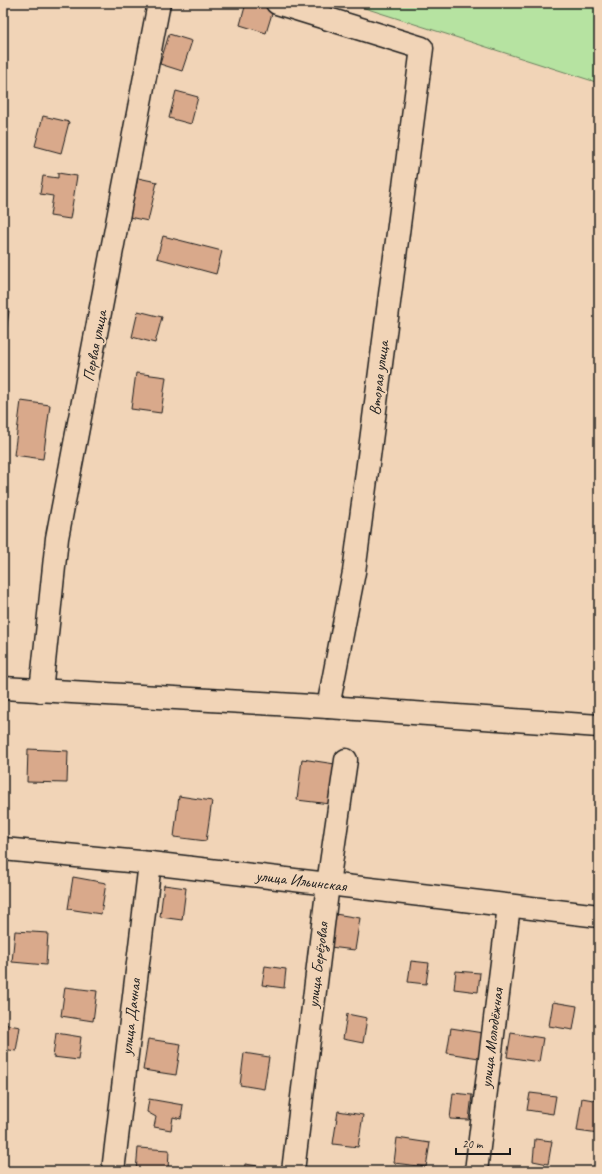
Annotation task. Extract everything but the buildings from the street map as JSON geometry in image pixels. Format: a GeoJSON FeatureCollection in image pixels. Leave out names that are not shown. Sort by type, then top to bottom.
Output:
{"type":"FeatureCollection","features":[{"type":"Feature","properties":{"kind":"street","name":"Первая улица"},"geometry":{"type":"LineString","coordinates":[[41,690],[58,538],[159,3]]}},
{"type":"Feature","properties":{"kind":"street","name":"Вторая улица"},"geometry":{"type":"LineString","coordinates":[[277,3],[422,48],[354,572],[328,707]]}},
{"type":"Feature","properties":{"kind":"street"},"geometry":{"type":"LineString","coordinates":[[3,688],[328,707],[599,726]]}},
{"type":"Feature","properties":{"kind":"street","name":"улица Берёзовая"},"geometry":{"type":"LineString","coordinates":[[293,1171],[328,884],[346,760]]}},
{"type":"Feature","properties":{"kind":"street","name":"улица Ильинская"},"geometry":{"type":"LineString","coordinates":[[3,849],[150,863],[599,916]]}},
{"type":"Feature","properties":{"kind":"street","name":"улица Дачная"},"geometry":{"type":"LineString","coordinates":[[113,1171],[150,863]]}},
{"type":"Feature","properties":{"kind":"street","name":"улица Молодёжная"},"geometry":{"type":"LineString","coordinates":[[476,1171],[509,906]]}},
{"type":"Feature","properties":{"kind":"green space"},"geometry":{"type":"Polygon","coordinates":[[[349,3],[599,3],[599,83],[349,3]]]}}]}
